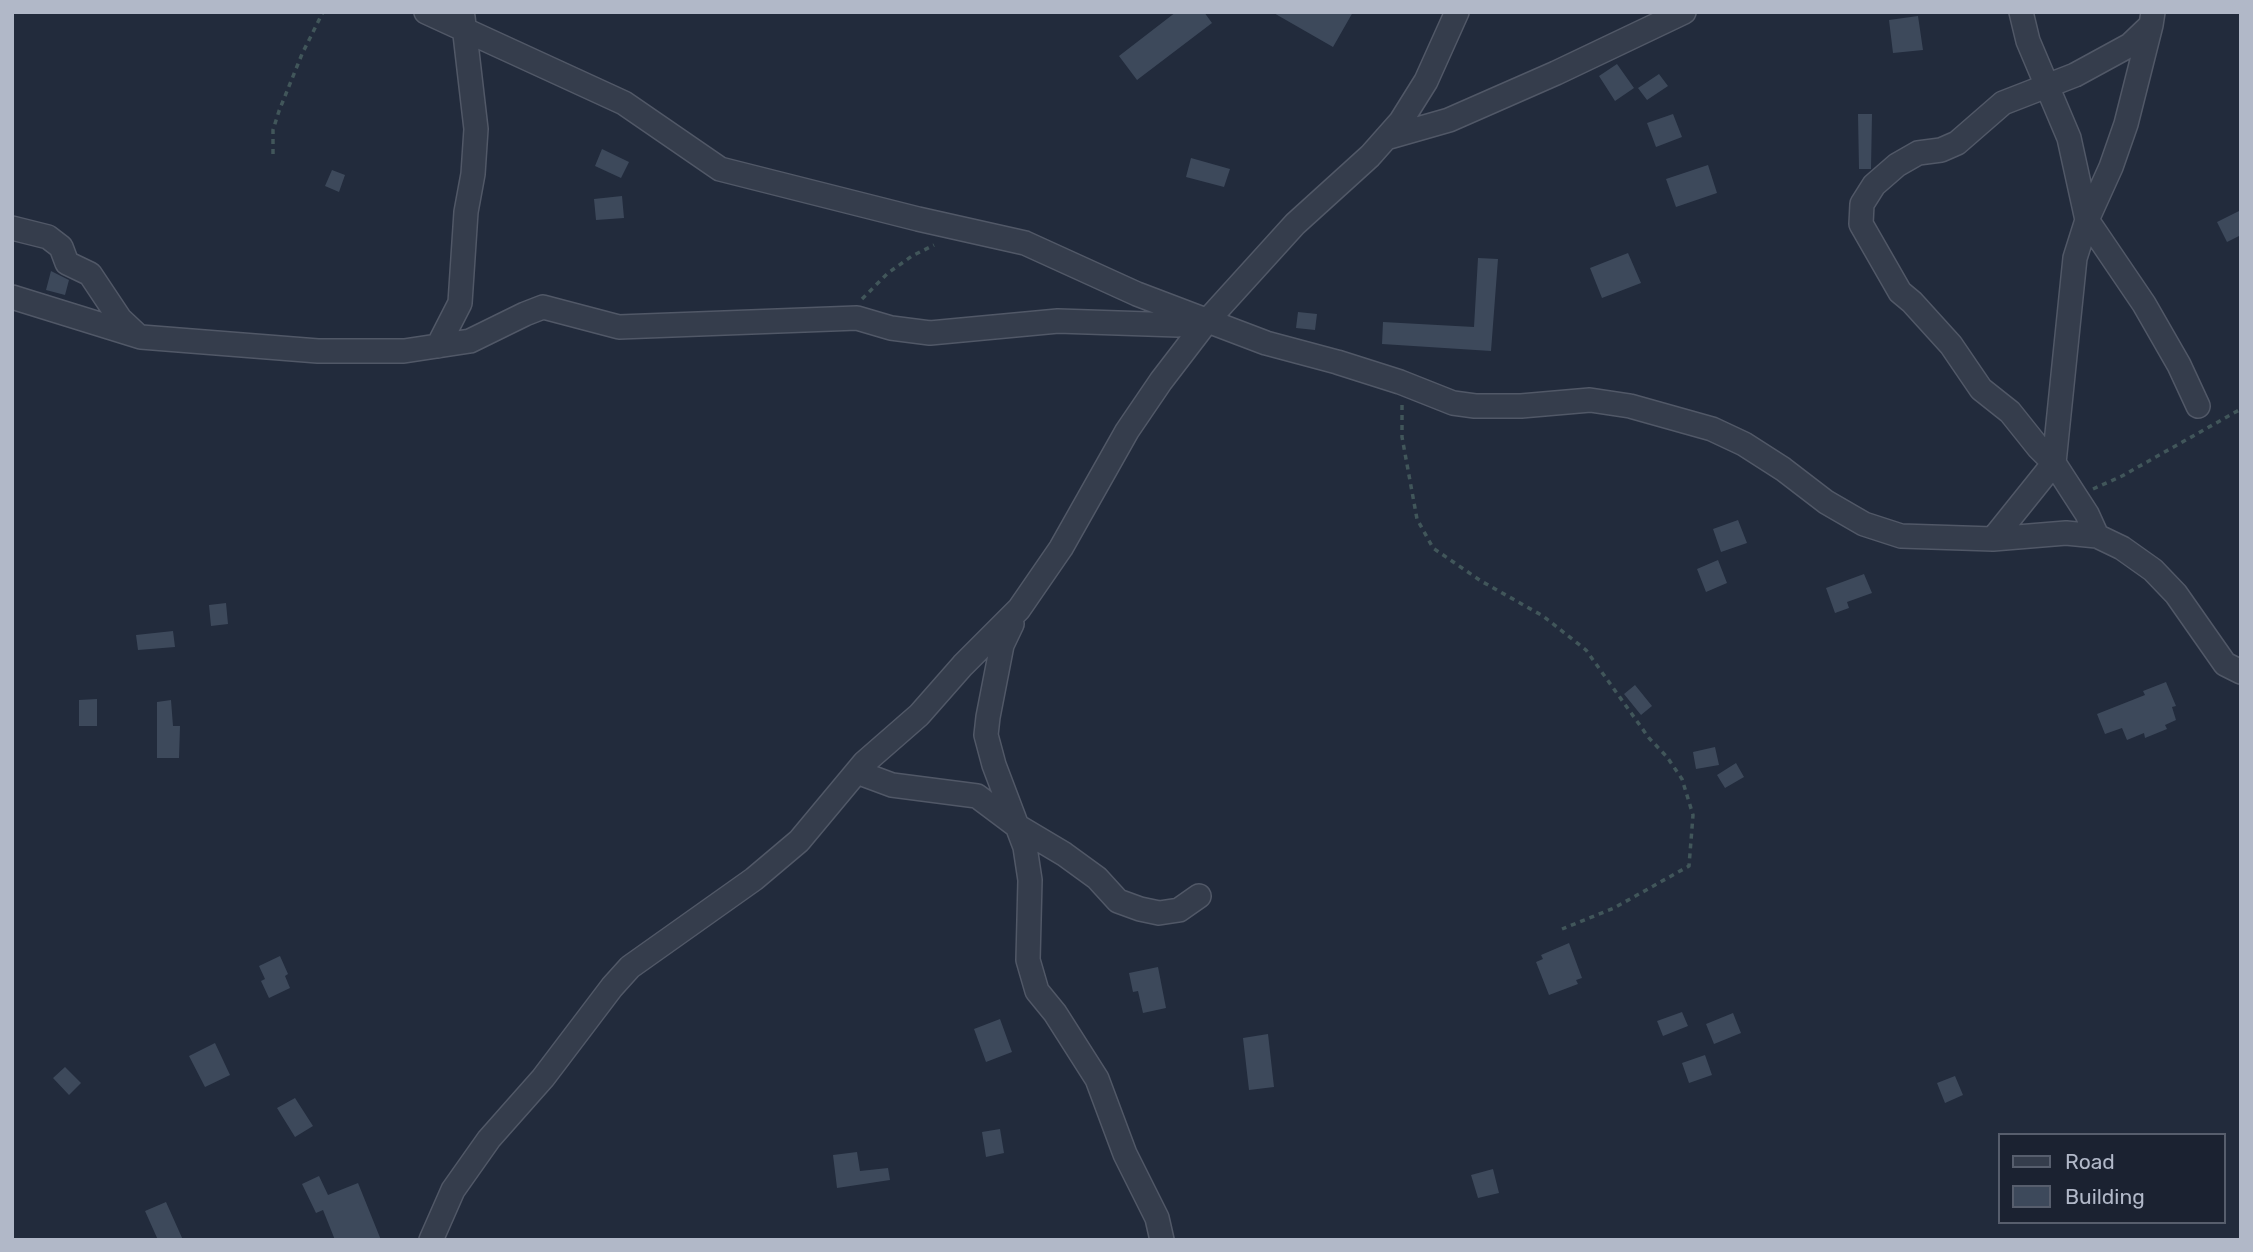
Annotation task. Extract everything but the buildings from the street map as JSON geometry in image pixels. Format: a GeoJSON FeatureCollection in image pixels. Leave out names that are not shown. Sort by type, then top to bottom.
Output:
{"type":"FeatureCollection","features":[{"type":"Feature","properties":{"kind":"street"},"geometry":{"type":"LineString","coordinates":[[426,12],[463,20],[624,103],[720,169],[1025,243],[1137,294],[1207,321],[1266,343],[1399,382],[1453,403],[1475,407],[1521,407],[1590,400],[1630,406],[1712,429],[1744,444],[1783,468],[1826,502],[1864,524],[1901,536],[1993,539],[2066,533],[2097,536],[2122,548],[2153,570],[2176,594],[2225,664],[2241,672]]}},
{"type":"Feature","properties":{"kind":"street"},"geometry":{"type":"LineString","coordinates":[[1162,1240],[1157,1218],[1125,1154],[1097,1079],[1055,1013],[1037,991],[1028,960],[1030,880],[1025,847],[994,765],[986,735],[1002,645],[1019,609],[1061,548],[1127,431],[1207,321],[1295,224],[1370,156],[1401,121],[1426,81],[1457,12]]}},
{"type":"Feature","properties":{"kind":"street"},"geometry":{"type":"LineString","coordinates":[[1385,138],[1450,120],[1684,12]]}},
{"type":"Feature","properties":{"kind":"street"},"geometry":{"type":"LineString","coordinates":[[2021,12],[2028,41],[2069,138],[2087,220],[2144,304],[2179,365],[2198,405]]}},
{"type":"Feature","properties":{"kind":"street"},"geometry":{"type":"LineString","coordinates":[[2097,536],[2087,514],[2054,463],[2010,412],[1981,389],[1951,345],[1900,292],[1861,224],[1862,204],[1874,185],[1898,165],[1918,153],[1941,150],[1956,143],[2003,103],[2075,75],[2130,45],[2152,18]]}},
{"type":"Feature","properties":{"kind":"street"},"geometry":{"type":"LineString","coordinates":[[1993,539],[2054,463],[2075,258],[2087,220],[2111,167],[2126,124],[2152,18]]}},
{"type":"Feature","properties":{"kind":"street"},"geometry":{"type":"LineString","coordinates":[[438,346],[460,303],[466,212],[474,174],[476,130],[463,20]]}},
{"type":"Feature","properties":{"kind":"street"},"geometry":{"type":"LineString","coordinates":[[12,228],[48,237],[61,247],[67,263],[90,274],[120,319],[138,336]]}},
{"type":"Feature","properties":{"kind":"street"},"geometry":{"type":"LineString","coordinates":[[12,297],[138,336],[317,351],[404,351],[470,341],[543,307],[618,327],[850,318],[891,328],[930,333],[1058,321],[1178,325],[1207,321]]}},
{"type":"Feature","properties":{"kind":"street"},"geometry":{"type":"LineString","coordinates":[[431,1240],[453,1190],[489,1139],[543,1078],[630,967],[754,879],[790,848],[857,772],[919,715],[1019,609]]}},
{"type":"Feature","properties":{"kind":"street"},"geometry":{"type":"LineString","coordinates":[[857,772],[892,785],[977,796],[1017,826],[1064,854],[1097,878],[1118,901],[1159,913],[1180,910],[1199,896]]}},
{"type":"Feature","properties":{"kind":"path"},"geometry":{"type":"LineString","coordinates":[[273,154],[273,130],[279,111],[302,54],[323,12]]}},
{"type":"Feature","properties":{"kind":"path"},"geometry":{"type":"LineString","coordinates":[[850,318],[864,297],[888,273],[912,256],[962,229]]}},
{"type":"Feature","properties":{"kind":"path"},"geometry":{"type":"LineString","coordinates":[[1399,382],[1402,437],[1418,519],[1433,548],[1481,581],[1543,616],[1586,650],[1682,779],[1693,815],[1689,866],[1614,908],[1562,929]]}},
{"type":"Feature","properties":{"kind":"path"},"geometry":{"type":"LineString","coordinates":[[2088,492],[2122,476],[2241,409]]}}]}
